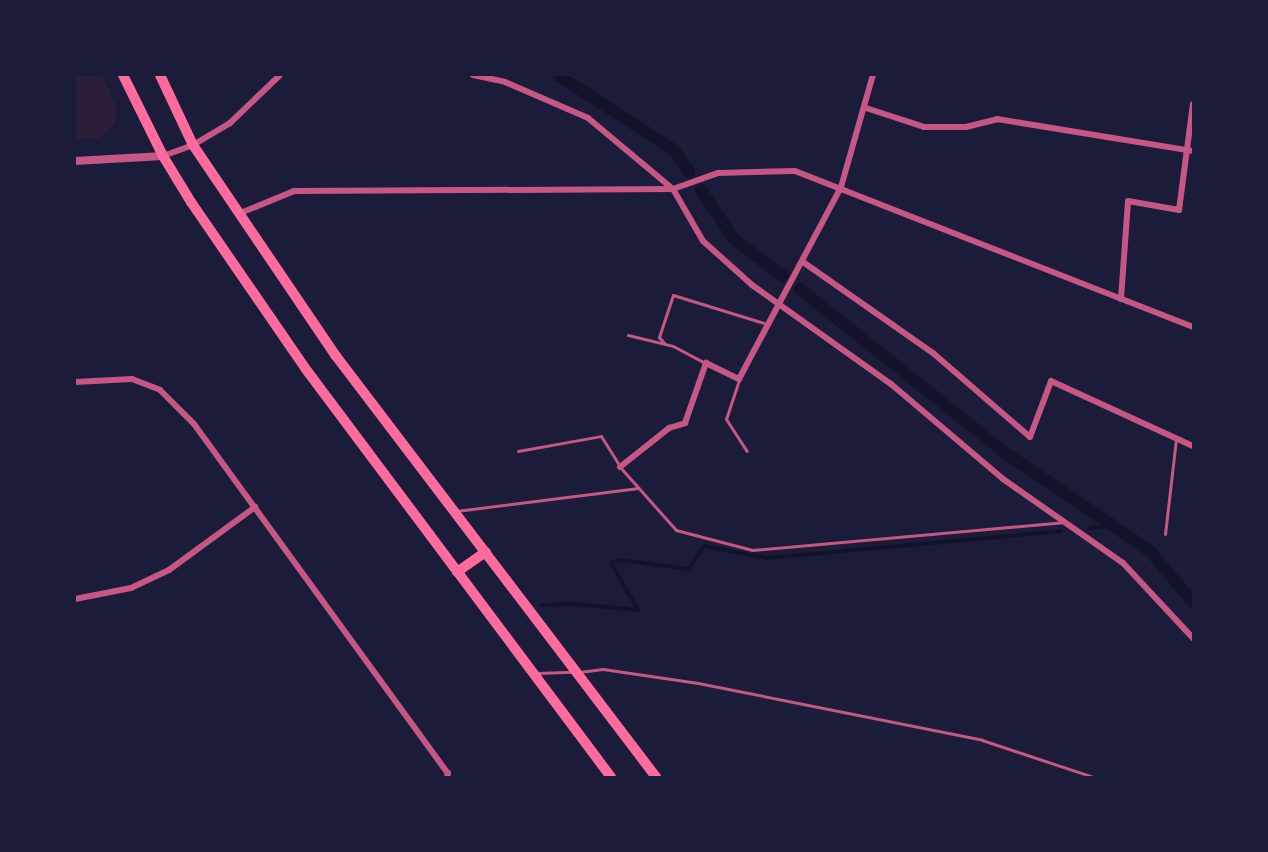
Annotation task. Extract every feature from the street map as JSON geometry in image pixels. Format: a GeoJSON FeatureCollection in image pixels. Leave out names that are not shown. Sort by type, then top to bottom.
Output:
{"type":"FeatureCollection","features":[{"type":"Feature","properties":{"kind":"main road"},"geometry":{"type":"LineString","coordinates":[[123,75],[163,156],[308,372],[611,777]]}},
{"type":"Feature","properties":{"kind":"main road"},"geometry":{"type":"LineString","coordinates":[[160,75],[193,145],[336,356],[656,777]]}},
{"type":"Feature","properties":{"kind":"main road"},"geometry":{"type":"LineString","coordinates":[[458,572],[486,552]]}},
{"type":"Feature","properties":{"kind":"street"},"geometry":{"type":"LineString","coordinates":[[75,160],[163,156],[193,145],[230,123],[280,75]]}},
{"type":"Feature","properties":{"kind":"street"},"geometry":{"type":"LineString","coordinates":[[473,75],[505,82],[588,118],[673,189],[703,241],[752,285],[891,384],[1003,480],[1123,562],[1193,638]]}},
{"type":"Feature","properties":{"kind":"street"},"geometry":{"type":"LineString","coordinates":[[620,467],[669,428],[685,423],[706,363],[739,379],[841,187],[866,108],[873,75]]}},
{"type":"Feature","properties":{"kind":"street"},"geometry":{"type":"LineString","coordinates":[[1121,299],[1128,201],[1179,210],[1185,150],[1193,104]]}},
{"type":"Feature","properties":{"kind":"street"},"geometry":{"type":"LineString","coordinates":[[866,108],[924,127],[966,127],[998,119],[1193,151]]}},
{"type":"Feature","properties":{"kind":"street"},"geometry":{"type":"LineString","coordinates":[[238,214],[294,191],[673,189],[718,173],[795,171],[841,187],[1193,327]]}},
{"type":"Feature","properties":{"kind":"street"},"geometry":{"type":"LineString","coordinates":[[803,262],[933,353],[1030,437],[1051,381],[1193,446]]}},
{"type":"Feature","properties":{"kind":"street"},"geometry":{"type":"LineString","coordinates":[[75,382],[132,379],[160,390],[194,424],[447,775]]}},
{"type":"Feature","properties":{"kind":"street"},"geometry":{"type":"LineString","coordinates":[[75,599],[131,588],[169,570],[255,507]]}},
{"type":"Feature","properties":{"kind":"lane"},"geometry":{"type":"LineString","coordinates":[[665,344],[659,337],[673,295],[769,324]]}},
{"type":"Feature","properties":{"kind":"lane"},"geometry":{"type":"LineString","coordinates":[[628,335],[665,344],[706,363]]}},
{"type":"Feature","properties":{"kind":"lane"},"geometry":{"type":"LineString","coordinates":[[739,379],[726,419],[747,451]]}},
{"type":"Feature","properties":{"kind":"lane"},"geometry":{"type":"LineString","coordinates":[[518,451],[601,436],[620,467],[676,530],[752,550],[1065,522]]}},
{"type":"Feature","properties":{"kind":"lane"},"geometry":{"type":"LineString","coordinates":[[1165,534],[1176,439]]}},
{"type":"Feature","properties":{"kind":"lane"},"geometry":{"type":"LineString","coordinates":[[455,511],[639,488]]}},
{"type":"Feature","properties":{"kind":"lane"},"geometry":{"type":"LineString","coordinates":[[533,673],[603,669],[698,683],[982,740],[1093,777]]}},
{"type":"Feature","properties":{"kind":"shaded area"},"geometry":{"type":"Polygon","coordinates":[[[75,75],[102,75],[118,111],[114,125],[99,138],[75,139],[75,75]]]}},
{"type":"Feature","properties":{"kind":"waterway"},"geometry":{"type":"LineString","coordinates":[[558,75],[674,150],[689,172]]}},
{"type":"Feature","properties":{"kind":"waterway"},"geometry":{"type":"LineString","coordinates":[[701,190],[734,239],[783,276]]}},
{"type":"Feature","properties":{"kind":"waterway"},"geometry":{"type":"LineString","coordinates":[[800,289],[1004,452],[1150,551],[1193,602]]}},
{"type":"Feature","properties":{"kind":"waterway"},"geometry":{"type":"LineString","coordinates":[[1090,528],[1114,526]]}},
{"type":"Feature","properties":{"kind":"waterway"},"geometry":{"type":"LineString","coordinates":[[542,605],[575,604],[638,610],[611,563],[620,560],[689,569],[704,546],[767,558],[1061,531]]}}]}
